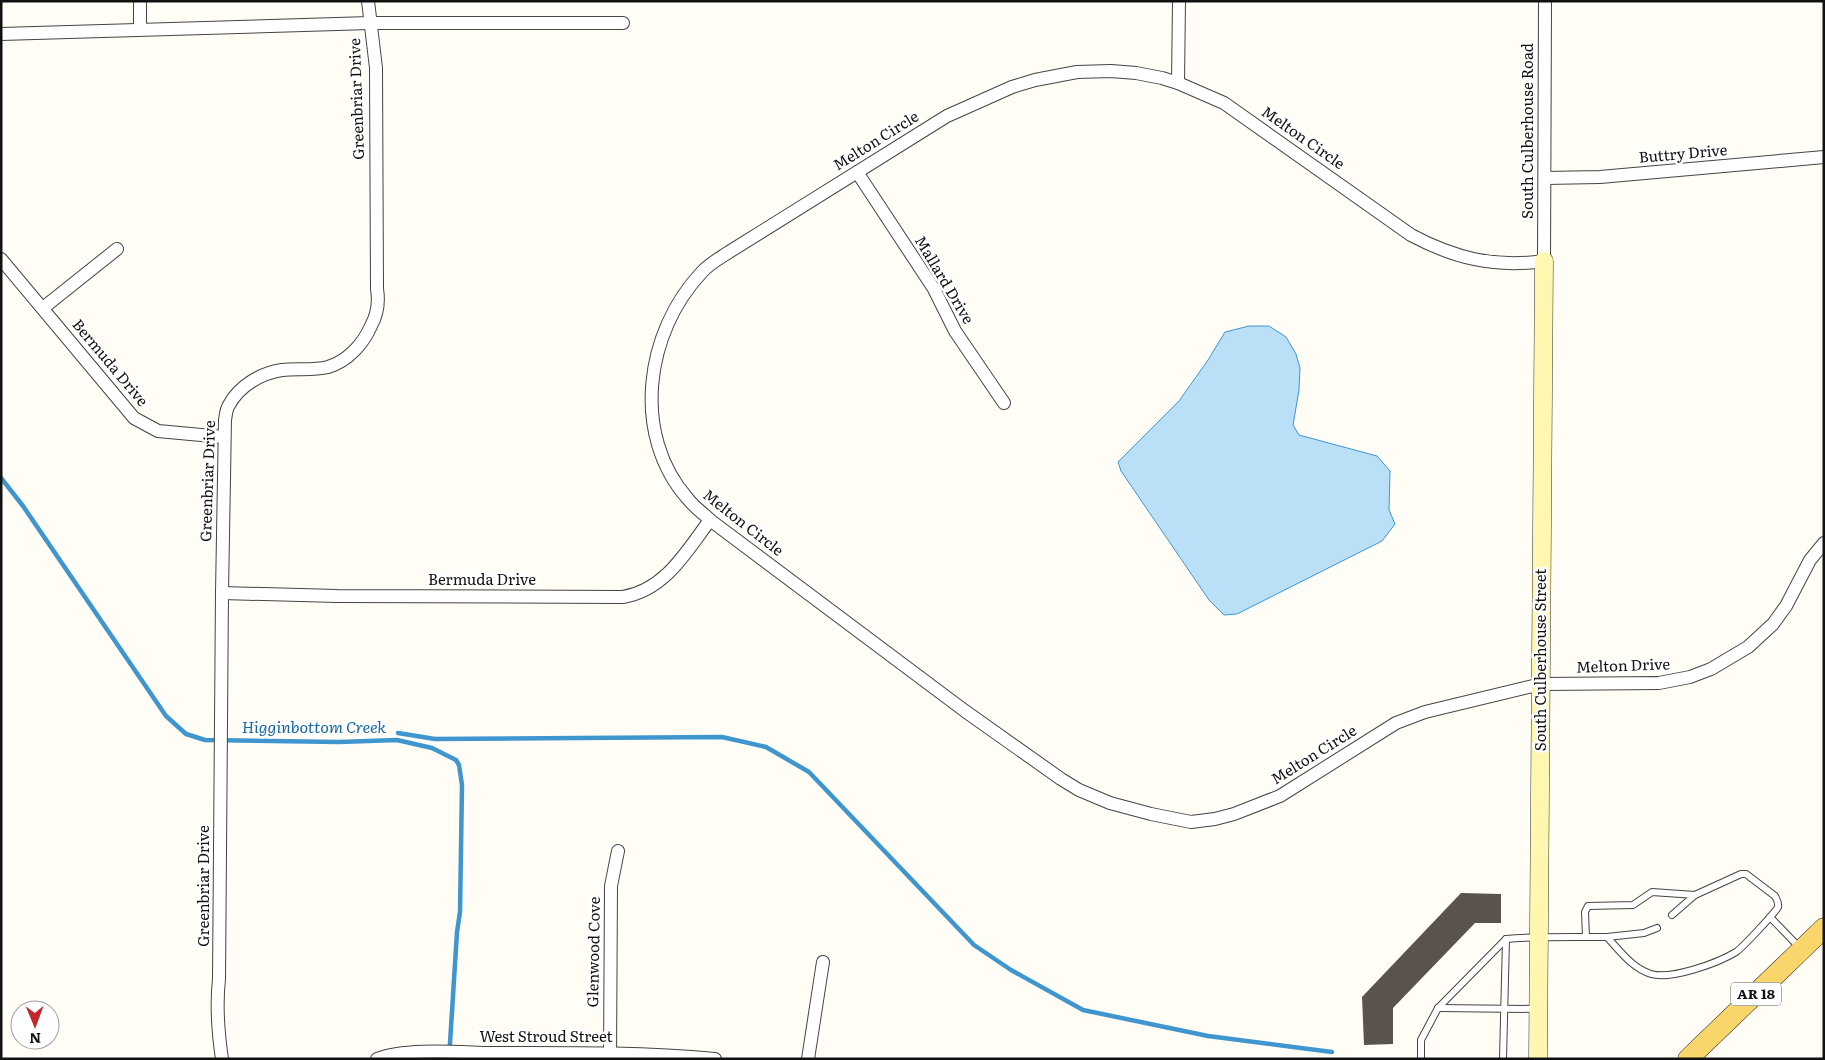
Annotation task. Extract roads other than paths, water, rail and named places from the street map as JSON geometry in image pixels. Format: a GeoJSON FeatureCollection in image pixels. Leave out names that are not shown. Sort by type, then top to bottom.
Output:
{"type":"FeatureCollection","features":[{"type":"Feature","properties":{"kind":"main road","name":"AR 18"},"geometry":{"type":"LineString","coordinates":[[1688,1059],[1824,928]]}},
{"type":"Feature","properties":{"kind":"street"},"geometry":{"type":"LineString","coordinates":[[140,1],[140,29]]}},
{"type":"Feature","properties":{"kind":"street","name":"Greenbriar Drive"},"geometry":{"type":"LineString","coordinates":[[222,1059],[217,1023],[217,1006],[219,979],[224,420],[228,406],[240,391],[248,385],[268,373],[283,370],[308,370],[329,366],[358,348],[374,322],[378,296],[376,279],[376,78],[368,1]]}},
{"type":"Feature","properties":{"kind":"street"},"geometry":{"type":"LineString","coordinates":[[1178,82],[1179,1]]}},
{"type":"Feature","properties":{"kind":"street","name":"South Culberhouse Road"},"geometry":{"type":"LineString","coordinates":[[1544,261],[1545,1]]}},
{"type":"Feature","properties":{"kind":"street"},"geometry":{"type":"LineString","coordinates":[[1,34],[370,23],[623,23]]}},
{"type":"Feature","properties":{"kind":"street","name":"Melton Circle"},"geometry":{"type":"LineString","coordinates":[[1541,684],[1425,712],[1396,723],[1288,792],[1234,814],[1191,822],[1180,821],[1110,803],[1079,790],[1061,779],[965,711],[710,520],[688,500],[672,478],[663,460],[650,409],[656,357],[664,332],[678,302],[703,270],[947,116],[1012,87],[1035,80],[1077,72],[1111,71],[1136,73],[1178,82],[1224,103],[1411,234],[1429,244],[1459,256],[1492,263],[1544,261]]}},
{"type":"Feature","properties":{"kind":"street","name":"Buttry Drive"},"geometry":{"type":"LineString","coordinates":[[1545,178],[1600,178],[1824,157]]}},
{"type":"Feature","properties":{"kind":"street","name":"Mallard Drive"},"geometry":{"type":"LineString","coordinates":[[857,172],[934,289],[955,331],[1004,403]]}},
{"type":"Feature","properties":{"kind":"street"},"geometry":{"type":"LineString","coordinates":[[43,308],[117,249]]}},
{"type":"Feature","properties":{"kind":"street","name":"Bermuda Drive"},"geometry":{"type":"LineString","coordinates":[[1,259],[134,418],[158,431],[223,437]]}},
{"type":"Feature","properties":{"kind":"street","name":"South Culberhouse Street"},"geometry":{"type":"LineString","coordinates":[[1538,1059],[1544,261]]}},
{"type":"Feature","properties":{"kind":"street","name":"Bermuda Drive"},"geometry":{"type":"LineString","coordinates":[[222,594],[623,598],[654,586],[667,576],[710,520]]}},
{"type":"Feature","properties":{"kind":"street","name":"Melton Drive"},"geometry":{"type":"LineString","coordinates":[[1541,684],[1659,683],[1690,677],[1711,670],[1748,647],[1772,624],[1786,606],[1810,560],[1824,543]]}},
{"type":"Feature","properties":{"kind":"street","name":"Glenwood Cove"},"geometry":{"type":"LineString","coordinates":[[610,1056],[611,886],[618,851]]}},
{"type":"Feature","properties":{"kind":"street"},"geometry":{"type":"LineString","coordinates":[[808,1059],[823,962]]}},
{"type":"Feature","properties":{"kind":"street","name":"West Stroud Street"},"geometry":{"type":"LineString","coordinates":[[382,1058],[412,1053],[458,1052],[715,1059]]}},
{"type":"Feature","properties":{"kind":"lane"},"geometry":{"type":"LineString","coordinates":[[1608,937],[1632,965],[1652,974],[1670,975],[1709,965],[1737,952],[1770,916],[1778,906],[1778,902],[1775,896],[1746,874],[1741,874],[1694,895],[1672,915]]}},
{"type":"Feature","properties":{"kind":"lane"},"geometry":{"type":"LineString","coordinates":[[1586,937],[1585,912],[1588,906],[1633,905],[1652,892],[1694,895]]}},
{"type":"Feature","properties":{"kind":"lane"},"geometry":{"type":"LineString","coordinates":[[1770,916],[1801,950]]}},
{"type":"Feature","properties":{"kind":"lane"},"geometry":{"type":"LineString","coordinates":[[1421,1059],[1421,1040],[1438,1008],[1506,939],[1539,936],[1608,937],[1644,933],[1657,928]]}},
{"type":"Feature","properties":{"kind":"lane"},"geometry":{"type":"LineString","coordinates":[[1503,1059],[1506,939]]}},
{"type":"Feature","properties":{"kind":"lane"},"geometry":{"type":"LineString","coordinates":[[1438,1008],[1538,1010]]}},
{"type":"Feature","properties":{"kind":"water"},"geometry":{"type":"Polygon","coordinates":[[[1249,326],[1269,326],[1286,337],[1296,354],[1300,368],[1299,390],[1293,425],[1299,435],[1377,456],[1390,471],[1389,510],[1395,524],[1382,541],[1237,614],[1224,615],[1209,600],[1121,471],[1118,462],[1179,401],[1225,332],[1249,326]]]}},
{"type":"Feature","properties":{"kind":"waterway","name":"Higginbottom Creek"},"geometry":{"type":"LineString","coordinates":[[1,478],[23,506],[166,716],[186,734],[205,740],[339,742],[397,740],[432,748],[456,760],[459,765],[462,785],[460,912],[449,1059]]}},
{"type":"Feature","properties":{"kind":"waterway"},"geometry":{"type":"LineString","coordinates":[[398,733],[435,739],[722,737],[766,747],[809,772],[974,945],[1011,970],[1083,1010],[1208,1036],[1332,1052]]}}]}
